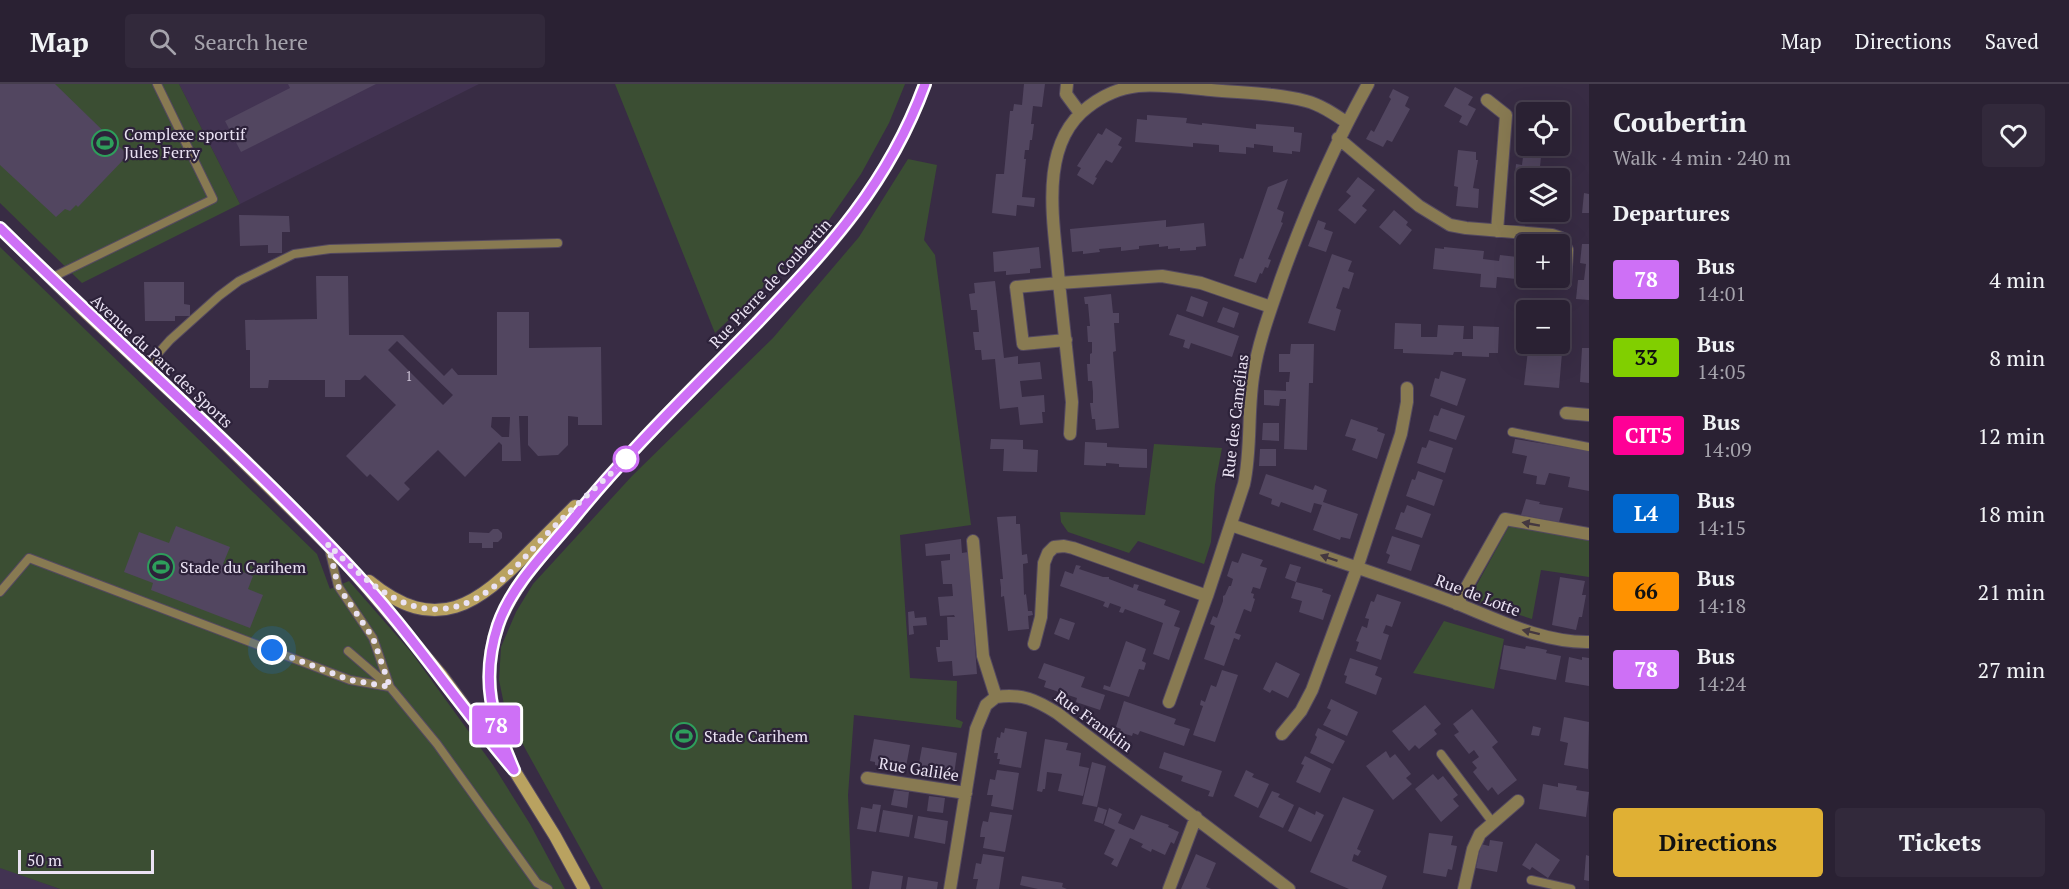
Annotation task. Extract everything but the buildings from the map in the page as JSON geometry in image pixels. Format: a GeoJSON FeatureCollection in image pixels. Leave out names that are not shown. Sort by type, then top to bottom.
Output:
{"type":"FeatureCollection","features":[{"type":"Feature","properties":{"kind":"street","name":"Rue Pierre de Coubertin"},"geometry":{"type":"LineString","coordinates":[[514,770],[499,734],[490,698],[490,658],[499,622],[508,604],[531,570],[606,480],[790,289],[840,233],[894,154],[925,84]]}},
{"type":"Feature","properties":{"kind":"street"},"geometry":{"type":"LineString","coordinates":[[1067,84],[1066,94],[1080,113]]}},
{"type":"Feature","properties":{"kind":"street","name":"Rue des Camélias"},"geometry":{"type":"LineString","coordinates":[[1169,702],[1231,525],[1247,468],[1254,370],[1271,307],[1310,201],[1338,138],[1368,84]]}},
{"type":"Feature","properties":{"kind":"street"},"geometry":{"type":"LineString","coordinates":[[1070,434],[1072,402],[1059,283],[1053,177],[1056,154],[1063,136],[1080,113],[1097,100],[1119,90],[1137,86],[1205,87],[1307,101],[1324,108],[1346,122]]}},
{"type":"Feature","properties":{"kind":"street"},"geometry":{"type":"LineString","coordinates":[[1487,100],[1506,115],[1497,231]]}},
{"type":"Feature","properties":{"kind":"street"},"geometry":{"type":"LineString","coordinates":[[1338,138],[1436,218],[1458,227],[1538,234]]}},
{"type":"Feature","properties":{"kind":"street","name":"Avenue du Parc des Sports"},"geometry":{"type":"LineString","coordinates":[[0,228],[347,564],[429,661],[514,770],[555,836],[584,889]]}},
{"type":"Feature","properties":{"kind":"street"},"geometry":{"type":"LineString","coordinates":[[1066,340],[1023,344],[1016,287],[1162,276],[1201,284],[1271,307]]}},
{"type":"Feature","properties":{"kind":"street"},"geometry":{"type":"LineString","coordinates":[[1282,734],[1301,711],[1312,690],[1357,568],[1401,434],[1407,388]]}},
{"type":"Feature","properties":{"kind":"street"},"geometry":{"type":"LineString","coordinates":[[1566,413],[1589,415]]}},
{"type":"Feature","properties":{"kind":"street","name":"Rue Pierre de Coubertin"},"geometry":{"type":"LineString","coordinates":[[347,564],[378,589],[408,605],[436,610],[466,604],[500,581],[550,530],[606,480]]}},
{"type":"Feature","properties":{"kind":"street"},"geometry":{"type":"LineString","coordinates":[[1457,604],[1504,519],[1589,534]]}},
{"type":"Feature","properties":{"kind":"street","name":"Rue de Lotte"},"geometry":{"type":"LineString","coordinates":[[1231,525],[1457,604],[1525,631],[1589,642]]}},
{"type":"Feature","properties":{"kind":"street"},"geometry":{"type":"LineString","coordinates":[[973,542],[983,656],[996,697]]}},
{"type":"Feature","properties":{"kind":"street"},"geometry":{"type":"LineString","coordinates":[[1034,644],[1041,617],[1044,563],[1048,553],[1054,547],[1072,548],[1207,596]]}},
{"type":"Feature","properties":{"kind":"street","name":"Rue Franklin"},"geometry":{"type":"LineString","coordinates":[[996,697],[1011,694],[1039,702],[1057,713],[1289,889]]}},
{"type":"Feature","properties":{"kind":"street","name":"Rue Galilée"},"geometry":{"type":"LineString","coordinates":[[950,889],[976,729],[986,705],[996,697]]}},
{"type":"Feature","properties":{"kind":"street","name":"Rue Galilée"},"geometry":{"type":"LineString","coordinates":[[867,777],[966,793]]}},
{"type":"Feature","properties":{"kind":"street"},"geometry":{"type":"LineString","coordinates":[[1464,889],[1475,841],[1518,801]]}},
{"type":"Feature","properties":{"kind":"street"},"geometry":{"type":"LineString","coordinates":[[1168,889],[1196,818]]}},
{"type":"Feature","properties":{"kind":"lane"},"geometry":{"type":"LineString","coordinates":[[51,278],[213,199],[158,84]]}},
{"type":"Feature","properties":{"kind":"lane"},"geometry":{"type":"LineString","coordinates":[[145,368],[170,340],[219,296],[239,281],[294,254],[330,249],[558,243]]}},
{"type":"Feature","properties":{"kind":"lane"},"geometry":{"type":"LineString","coordinates":[[1512,432],[1589,447]]}},
{"type":"Feature","properties":{"kind":"lane"},"geometry":{"type":"LineString","coordinates":[[328,544],[338,586],[373,638],[390,687]]}},
{"type":"Feature","properties":{"kind":"lane"},"geometry":{"type":"LineString","coordinates":[[0,592],[29,558],[350,680],[390,687]]}},
{"type":"Feature","properties":{"kind":"lane"},"geometry":{"type":"LineString","coordinates":[[348,651],[390,687],[436,744],[537,883],[548,889]]}},
{"type":"Feature","properties":{"kind":"lane"},"geometry":{"type":"LineString","coordinates":[[1441,754],[1493,823]]}},
{"type":"Feature","properties":{"kind":"lane"},"geometry":{"type":"LineString","coordinates":[[1531,880],[1571,889]]}},
{"type":"Feature","properties":{"kind":"shaded area"},"geometry":{"type":"Polygon","coordinates":[[[179,84],[479,84],[240,204],[179,84]]]}},
{"type":"Feature","properties":{"kind":"shaded area"},"geometry":{"type":"Polygon","coordinates":[[[1,868],[60,889],[0,889],[1,868]]]}},
{"type":"Feature","properties":{"kind":"green space","name":"Complexe sportif Jules Ferry"},"geometry":{"type":"Polygon","coordinates":[[[0,84],[179,84],[240,204],[82,283],[0,203],[0,84]]]}},
{"type":"Feature","properties":{"kind":"green space"},"geometry":{"type":"Polygon","coordinates":[[[615,84],[905,84],[889,123],[861,174],[820,233],[715,333],[615,84]]]}},
{"type":"Feature","properties":{"kind":"green space"},"geometry":{"type":"Polygon","coordinates":[[[908,159],[937,165],[924,240],[935,255],[971,525],[900,535],[910,678],[957,681],[956,719],[963,722],[961,728],[854,715],[848,795],[852,889],[603,889],[506,714],[499,680],[501,647],[516,612],[533,584],[632,476],[773,338],[859,237],[908,159]]]}},
{"type":"Feature","properties":{"kind":"green space","name":"Stade du Carihem"},"geometry":{"type":"Polygon","coordinates":[[[0,247],[317,554],[330,589],[349,581],[411,652],[493,765],[530,824],[565,889],[60,889],[0,868],[0,247]]]}},
{"type":"Feature","properties":{"kind":"green space"},"geometry":{"type":"Polygon","coordinates":[[[1154,444],[1222,448],[1215,485],[1211,542],[1204,564],[1138,541],[1129,553],[1068,532],[1061,522],[1060,512],[1145,515],[1154,444]]]}},
{"type":"Feature","properties":{"kind":"green space"},"geometry":{"type":"Polygon","coordinates":[[[1509,526],[1589,540],[1589,577],[1541,570],[1532,619],[1469,599],[1509,526]]]}},
{"type":"Feature","properties":{"kind":"green space"},"geometry":{"type":"Polygon","coordinates":[[[1444,621],[1504,639],[1494,689],[1413,673],[1444,621]]]}},
{"type":"Feature","properties":{"kind":"bus line","name":"78"},"geometry":{"type":"LineString","coordinates":[[0,228],[80,307],[218,436],[347,564],[442,676],[514,770],[499,734],[490,698],[489,681],[494,640],[499,622],[508,604],[531,570],[606,480],[790,289],[840,233],[879,180],[894,154],[919,102],[925,84]]}},
{"type":"Feature","properties":{"kind":"place","name":"Complexe sportif Jules Ferry"},"geometry":{"type":"Point","coordinates":[105,143]}},
{"type":"Feature","properties":{"kind":"place","name":"Stade du Carihem"},"geometry":{"type":"Point","coordinates":[161,567]}},
{"type":"Feature","properties":{"kind":"place","name":"Stade Carihem"},"geometry":{"type":"Point","coordinates":[684,736]}},
{"type":"Feature","properties":{"kind":"route"},"geometry":{"type":"LineString","coordinates":[[272,650],[350,680],[390,687],[373,638],[338,586],[328,544],[347,564],[378,589],[392,597],[408,605],[436,610],[449,609],[466,604],[500,581],[550,530],[629,456],[626,459]]}}]}
